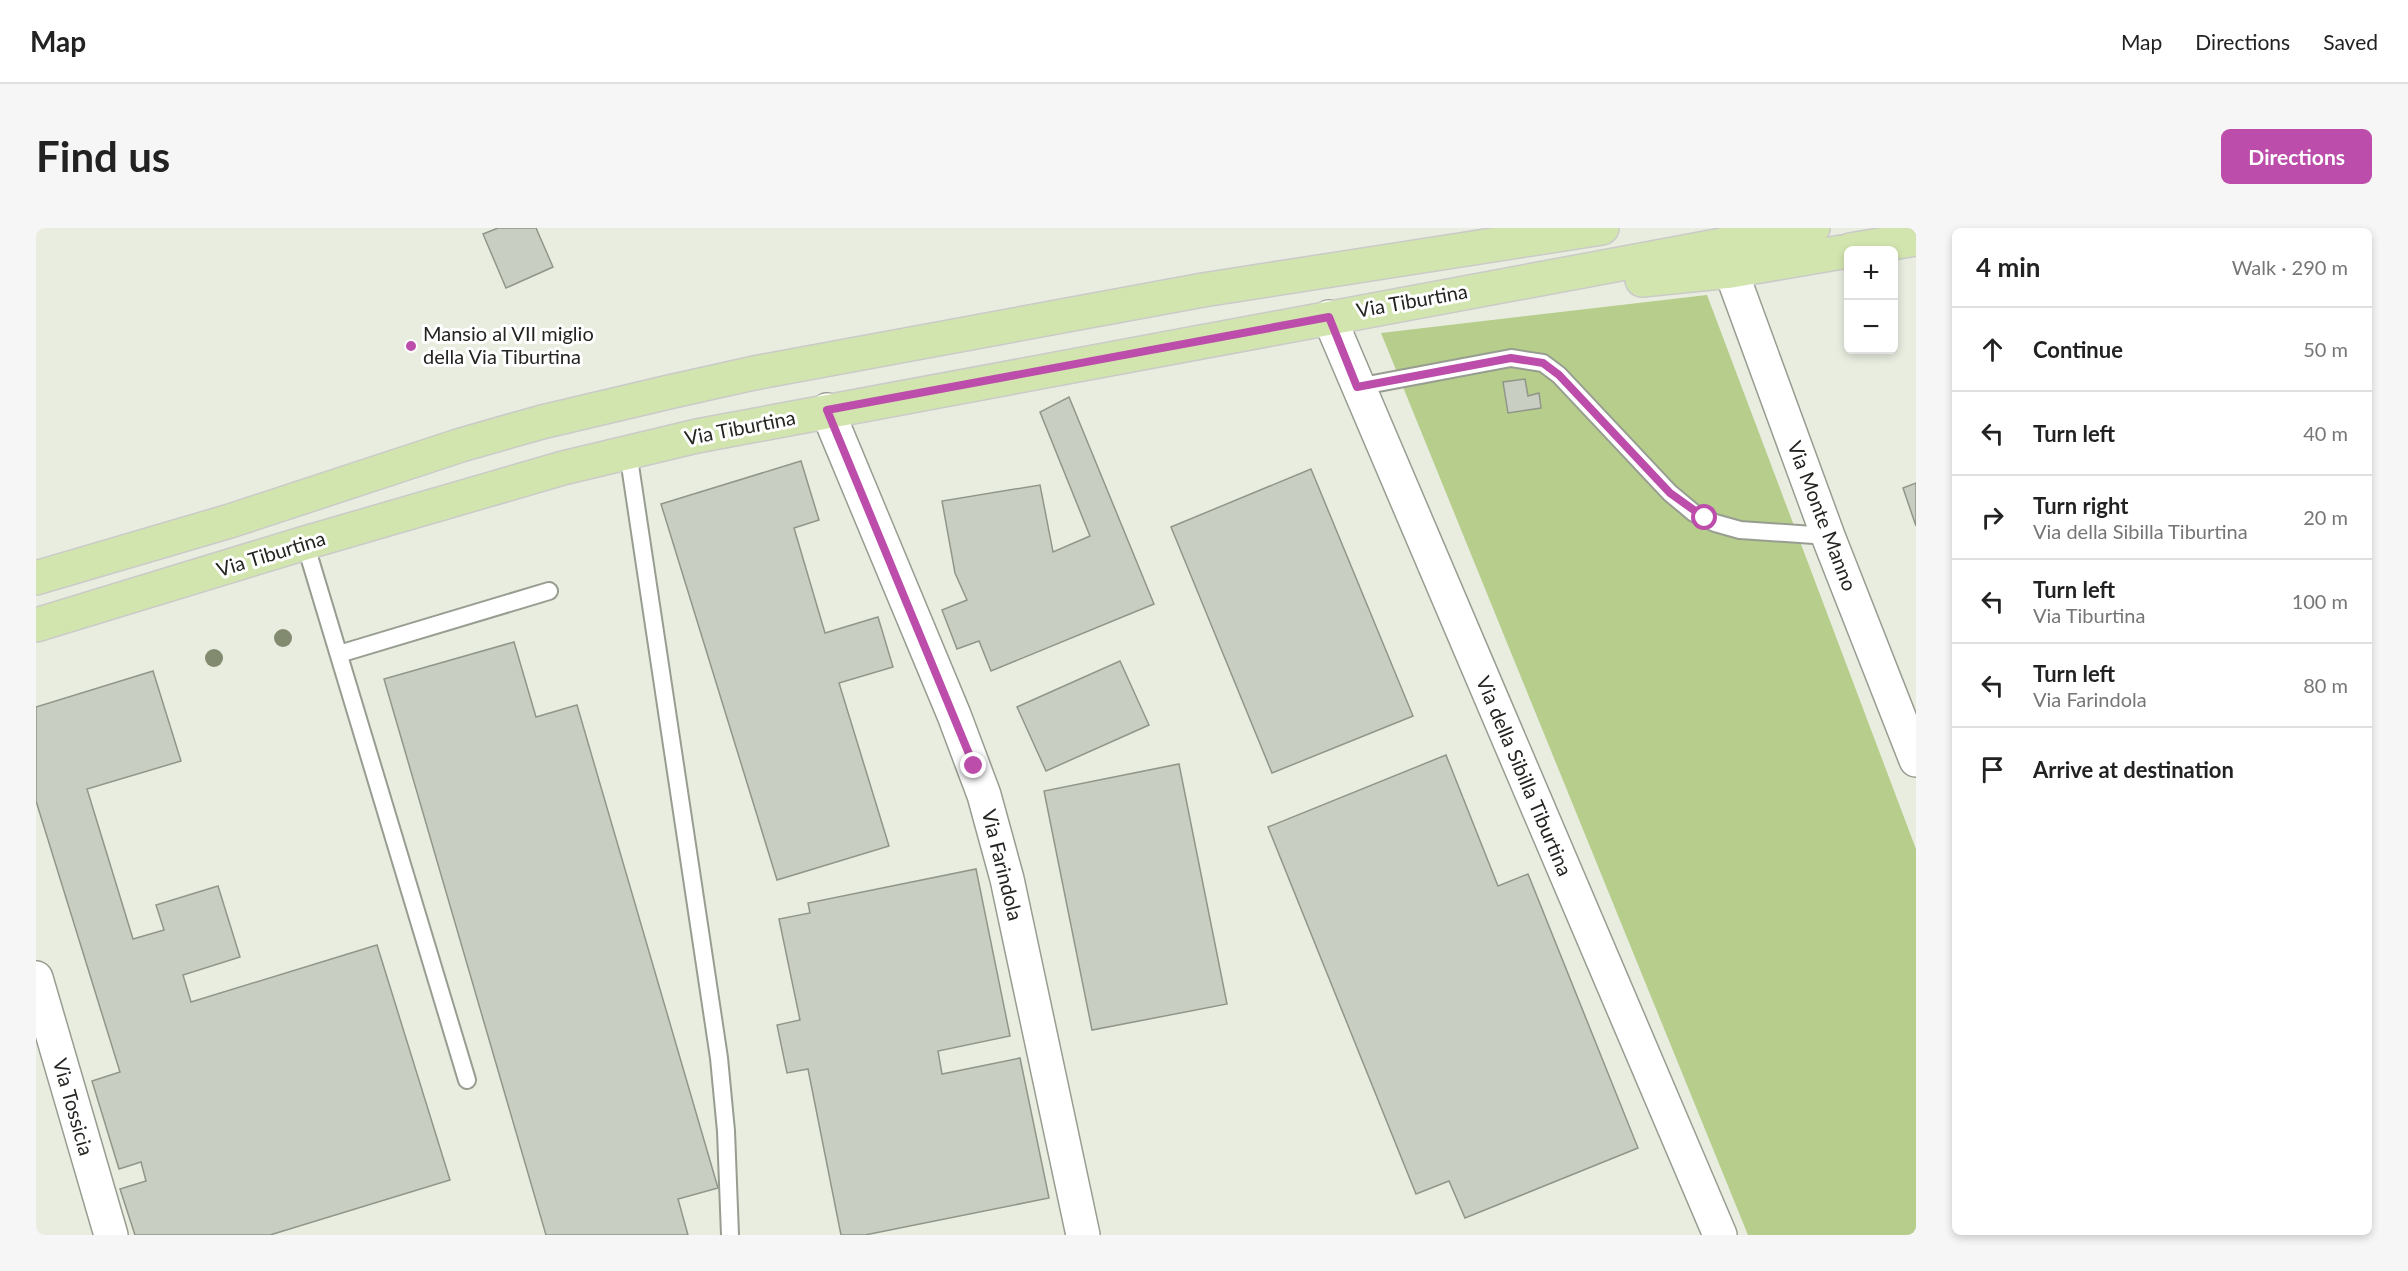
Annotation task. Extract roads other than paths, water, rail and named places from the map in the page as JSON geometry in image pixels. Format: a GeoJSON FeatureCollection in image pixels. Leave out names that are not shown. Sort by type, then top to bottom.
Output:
{"type":"FeatureCollection","features":[{"type":"Feature","properties":{"kind":"main road"},"geometry":{"type":"LineString","coordinates":[[36,578],[230,521],[461,445],[542,422],[754,373],[1203,290],[1602,228]]}},
{"type":"Feature","properties":{"kind":"main road","name":"Via Tiburtina"},"geometry":{"type":"LineString","coordinates":[[36,625],[305,543],[628,452],[827,410],[1813,228]]}},
{"type":"Feature","properties":{"kind":"main road"},"geometry":{"type":"LineString","coordinates":[[1877,246],[1916,239]]}},
{"type":"Feature","properties":{"kind":"main road"},"geometry":{"type":"LineString","coordinates":[[1408,302],[1731,271],[1844,252]]}},
{"type":"Feature","properties":{"kind":"street","name":"Via Monte Manno"},"geometry":{"type":"LineString","coordinates":[[1731,271],[1828,536],[1916,760]]}},
{"type":"Feature","properties":{"kind":"street","name":"Via della Sibilla Tiburtina"},"geometry":{"type":"LineString","coordinates":[[1329,317],[1720,1235]]}},
{"type":"Feature","properties":{"kind":"street","name":"Via Farindola"},"geometry":{"type":"LineString","coordinates":[[827,410],[954,715],[984,795],[1007,879],[1068,1155],[1083,1235]]}},
{"type":"Feature","properties":{"kind":"street","name":"Via Tossicia"},"geometry":{"type":"LineString","coordinates":[[36,978],[111,1235]]}},
{"type":"Feature","properties":{"kind":"lane"},"geometry":{"type":"LineString","coordinates":[[1357,387],[1511,358],[1543,363],[1559,375],[1670,493],[1694,513],[1715,523],[1740,530],[1828,536]]}},
{"type":"Feature","properties":{"kind":"lane"},"geometry":{"type":"LineString","coordinates":[[628,452],[719,1058],[726,1131],[730,1235]]}},
{"type":"Feature","properties":{"kind":"lane"},"geometry":{"type":"LineString","coordinates":[[305,543],[466,1080]]}},
{"type":"Feature","properties":{"kind":"lane"},"geometry":{"type":"LineString","coordinates":[[339,654],[549,591]]}},
{"type":"Feature","properties":{"kind":"place","name":"Mansio al VII miglio della Via Tiburtina"},"geometry":{"type":"Point","coordinates":[411,346]}}]}
